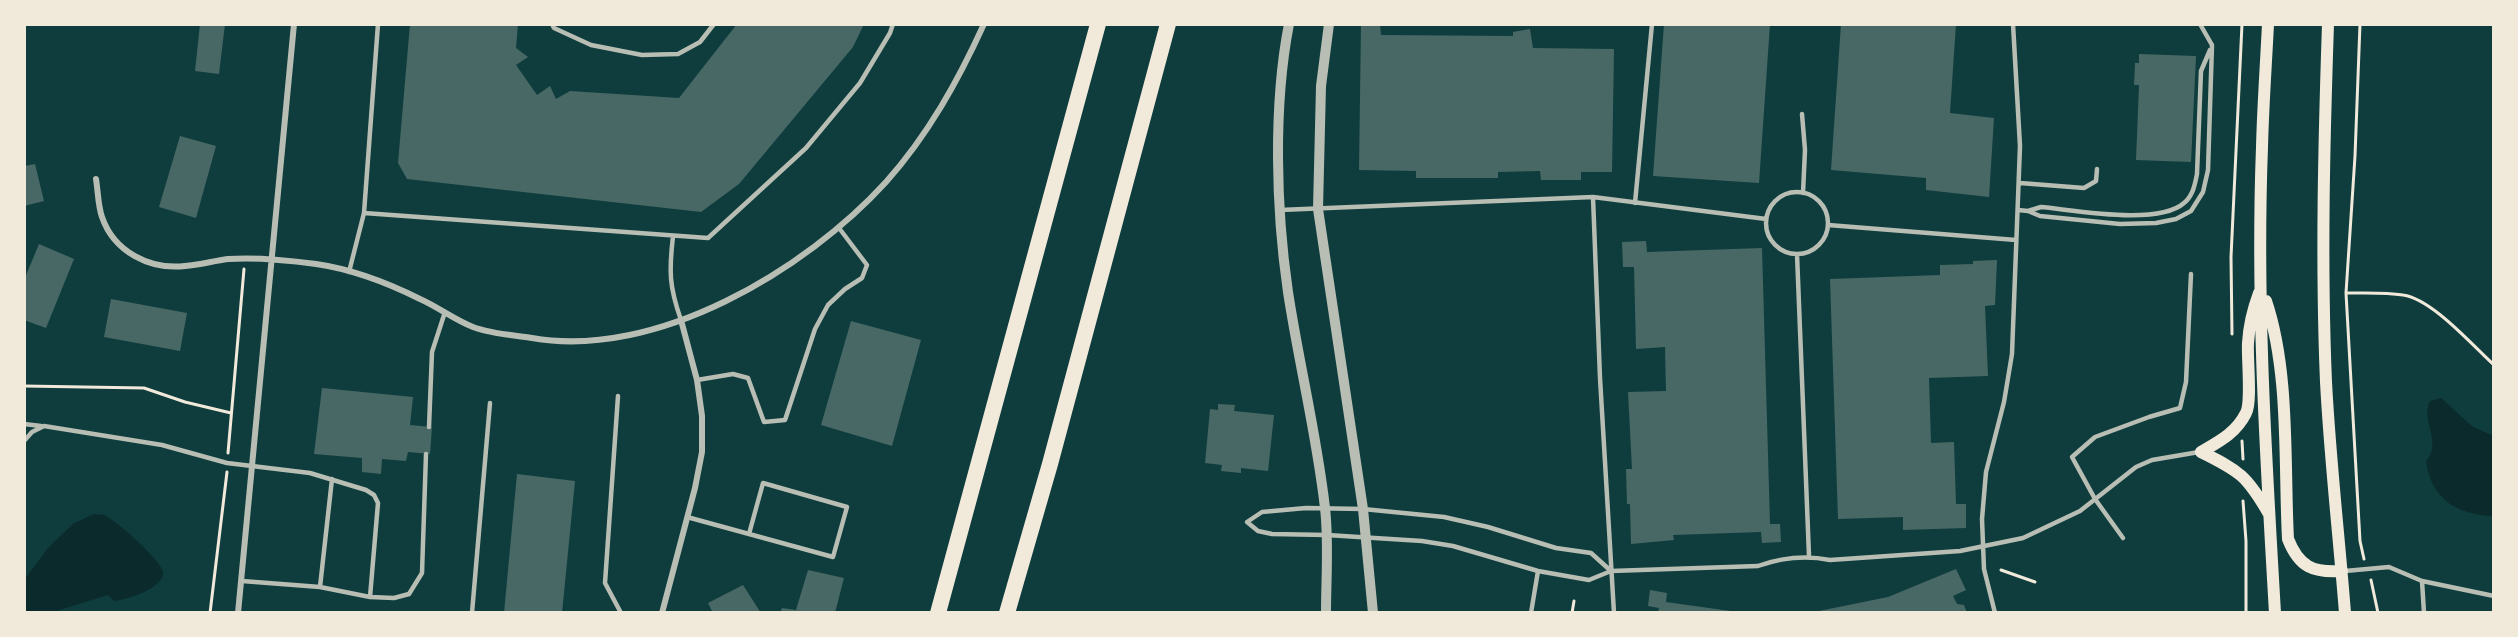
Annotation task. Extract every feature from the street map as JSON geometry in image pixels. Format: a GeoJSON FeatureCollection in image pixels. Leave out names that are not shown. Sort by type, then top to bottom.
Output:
{"type":"FeatureCollection","features":[{"type":"Feature","properties":{"kind":"highway"},"geometry":{"type":"LineString","coordinates":[[938,613],[1098,24]]}},
{"type":"Feature","properties":{"kind":"highway"},"geometry":{"type":"LineString","coordinates":[[1007,613],[1050,464],[1168,24]]}},
{"type":"Feature","properties":{"kind":"highway"},"geometry":{"type":"LineString","coordinates":[[1015,613],[1050,464]]}},
{"type":"Feature","properties":{"kind":"main road"},"geometry":{"type":"LineString","coordinates":[[2268,24],[2262,148],[2261,286],[2275,613]]}},
{"type":"Feature","properties":{"kind":"main road"},"geometry":{"type":"LineString","coordinates":[[2328,24],[2323,148],[2326,385],[2345,613]]}},
{"type":"Feature","properties":{"kind":"main road"},"geometry":{"type":"LineString","coordinates":[[2201,452],[2228,437],[2238,427],[2248,410],[2248,343],[2251,316],[2261,286]]}},
{"type":"Feature","properties":{"kind":"main road"},"geometry":{"type":"LineString","coordinates":[[2261,286],[2274,325],[2280,361],[2288,539],[2295,556],[2311,569],[2326,572],[2342,571]]}},
{"type":"Feature","properties":{"kind":"main road"},"geometry":{"type":"LineString","coordinates":[[2201,452],[2240,472],[2253,487],[2270,515]]}},
{"type":"Feature","properties":{"kind":"street"},"geometry":{"type":"LineString","coordinates":[[238,613],[294,24]]}},
{"type":"Feature","properties":{"kind":"street"},"geometry":{"type":"LineString","coordinates":[[96,179],[102,217],[110,232],[123,248],[143,262],[164,267],[245,259],[318,264],[349,272],[419,298],[474,327],[536,339],[567,341],[630,334],[681,320],[740,294],[792,263],[839,228],[887,181],[925,132],[960,77],[984,24]]}},
{"type":"Feature","properties":{"kind":"street"},"geometry":{"type":"LineString","coordinates":[[1289,24],[1285,46],[1280,126],[1280,210],[1288,290],[1325,508],[1326,613]]}},
{"type":"Feature","properties":{"kind":"street"},"geometry":{"type":"LineString","coordinates":[[1329,24],[1321,86],[1318,209],[1367,538],[1373,613]]}},
{"type":"Feature","properties":{"kind":"street"},"geometry":{"type":"LineString","coordinates":[[662,613],[702,452],[702,416],[697,380],[681,320]]}},
{"type":"Feature","properties":{"kind":"lane"},"geometry":{"type":"LineString","coordinates":[[349,272],[364,213],[378,24]]}},
{"type":"Feature","properties":{"kind":"lane"},"geometry":{"type":"LineString","coordinates":[[552,24],[554,28],[591,45],[642,55],[678,54],[700,42],[714,24]]}},
{"type":"Feature","properties":{"kind":"lane"},"geometry":{"type":"LineString","coordinates":[[364,213],[708,238],[806,148],[860,83],[893,24]]}},
{"type":"Feature","properties":{"kind":"lane"},"geometry":{"type":"LineString","coordinates":[[1635,203],[1652,24]]}},
{"type":"Feature","properties":{"kind":"lane"},"geometry":{"type":"LineString","coordinates":[[1995,613],[1984,569],[1982,548],[1986,472],[2004,402],[2012,354],[2020,183],[2013,24]]}},
{"type":"Feature","properties":{"kind":"lane"},"geometry":{"type":"LineString","coordinates":[[2018,210],[2040,216],[2120,224],[2156,224],[2176,219],[2191,211],[2203,192],[2208,170],[2212,45],[2200,24]]}},
{"type":"Feature","properties":{"kind":"lane"},"geometry":{"type":"LineString","coordinates":[[2028,211],[2041,207],[2152,215],[2184,203],[2194,189],[2198,174],[2201,71],[2212,45]]}},
{"type":"Feature","properties":{"kind":"lane"},"geometry":{"type":"LineString","coordinates":[[1802,114],[1805,150],[1803,193]]}},
{"type":"Feature","properties":{"kind":"lane"},"geometry":{"type":"LineString","coordinates":[[2020,183],[2085,188],[2096,182],[2097,170]]}},
{"type":"Feature","properties":{"kind":"lane"},"geometry":{"type":"LineString","coordinates":[[1787,193],[1803,193],[1815,198],[1823,205],[1828,225],[1821,242],[1806,253],[1787,253],[1777,248],[1770,240],[1766,230],[1768,210],[1779,197],[1787,193]]}},
{"type":"Feature","properties":{"kind":"lane"},"geometry":{"type":"LineString","coordinates":[[1280,210],[1593,197],[1766,219]]}},
{"type":"Feature","properties":{"kind":"lane"},"geometry":{"type":"LineString","coordinates":[[1593,197],[1594,263],[1614,613]]}},
{"type":"Feature","properties":{"kind":"lane"},"geometry":{"type":"LineString","coordinates":[[1828,225],[2016,240]]}},
{"type":"Feature","properties":{"kind":"lane"},"geometry":{"type":"LineString","coordinates":[[697,380],[733,374],[748,378],[764,422],[785,420],[819,321],[828,305],[845,289],[862,278],[867,265],[839,228]]}},
{"type":"Feature","properties":{"kind":"lane"},"geometry":{"type":"LineString","coordinates":[[673,236],[669,270],[673,296],[681,320]]}},
{"type":"Feature","properties":{"kind":"lane"},"geometry":{"type":"LineString","coordinates":[[1797,254],[1809,556]]}},
{"type":"Feature","properties":{"kind":"lane"},"geometry":{"type":"LineString","coordinates":[[2123,538],[2095,499],[2072,457],[2095,437],[2180,408],[2186,382],[2190,274]]}},
{"type":"Feature","properties":{"kind":"lane"},"geometry":{"type":"LineString","coordinates":[[429,427],[432,352],[445,312]]}},
{"type":"Feature","properties":{"kind":"lane"},"geometry":{"type":"LineString","coordinates":[[618,396],[605,583],[621,613]]}},
{"type":"Feature","properties":{"kind":"lane"},"geometry":{"type":"LineString","coordinates":[[472,613],[490,403]]}},
{"type":"Feature","properties":{"kind":"lane"},"geometry":{"type":"LineString","coordinates":[[24,424],[162,445],[227,463],[310,473],[366,490],[374,495],[378,503],[370,597]]}},
{"type":"Feature","properties":{"kind":"lane"},"geometry":{"type":"LineString","coordinates":[[24,441],[32,432],[44,426]]}},
{"type":"Feature","properties":{"kind":"lane"},"geometry":{"type":"LineString","coordinates":[[1611,571],[1591,553],[1556,548],[1488,527],[1444,517],[1363,509],[1325,508],[1262,512],[1247,522],[1258,531],[1272,534],[1327,535],[1453,546],[1538,571],[1589,580],[1611,571],[1758,566],[1776,559],[1809,556],[1830,560],[1982,548],[2023,538],[2080,511],[2136,467],[2151,460],[2201,452]]}},
{"type":"Feature","properties":{"kind":"lane"},"geometry":{"type":"LineString","coordinates":[[242,581],[320,587],[382,598],[409,594],[422,573],[426,454]]}},
{"type":"Feature","properties":{"kind":"lane"},"geometry":{"type":"LineString","coordinates":[[320,587],[332,479]]}},
{"type":"Feature","properties":{"kind":"lane"},"geometry":{"type":"LineString","coordinates":[[687,517],[749,534],[834,557],[847,507],[764,483],[749,534]]}},
{"type":"Feature","properties":{"kind":"lane"},"geometry":{"type":"LineString","coordinates":[[2342,571],[2389,567],[2422,580],[2494,597]]}},
{"type":"Feature","properties":{"kind":"lane"},"geometry":{"type":"LineString","coordinates":[[1531,613],[1538,571]]}},
{"type":"Feature","properties":{"kind":"lane"},"geometry":{"type":"LineString","coordinates":[[2422,580],[2424,613]]}},
{"type":"Feature","properties":{"kind":"path"},"geometry":{"type":"LineString","coordinates":[[2360,24],[2355,156],[2346,292],[2360,541],[2374,588],[2378,613]]}},
{"type":"Feature","properties":{"kind":"path"},"geometry":{"type":"LineString","coordinates":[[210,613],[232,413],[245,259]]}},
{"type":"Feature","properties":{"kind":"path"},"geometry":{"type":"LineString","coordinates":[[2346,292],[2404,295],[2419,300],[2434,310],[2494,365]]}},
{"type":"Feature","properties":{"kind":"path"},"geometry":{"type":"LineString","coordinates":[[24,386],[144,388],[185,402],[232,413]]}},
{"type":"Feature","properties":{"kind":"path"},"geometry":{"type":"LineString","coordinates":[[2001,570],[2035,582]]}},
{"type":"Feature","properties":{"kind":"path"},"geometry":{"type":"LineString","coordinates":[[1572,613],[1574,601]]}},
{"type":"Feature","properties":{"kind":"water"},"geometry":{"type":"Polygon","coordinates":[[[2441,398],[2473,427],[2494,436],[2494,516],[2468,512],[2448,502],[2440,495],[2429,474],[2426,461],[2431,454],[2432,439],[2428,408],[2430,401],[2441,398]]]}},
{"type":"Feature","properties":{"kind":"water"},"geometry":{"type":"Polygon","coordinates":[[[94,514],[110,518],[137,541],[161,567],[162,578],[152,588],[127,598],[114,601],[108,595],[50,613],[24,613],[24,580],[48,548],[74,523],[94,514]]]}},
{"type":"Feature","properties":{"kind":"building"},"geometry":{"type":"Polygon","coordinates":[[[200,24],[225,24],[219,74],[195,71],[200,24]]]}},
{"type":"Feature","properties":{"kind":"building"},"geometry":{"type":"Polygon","coordinates":[[[410,24],[518,24],[516,48],[528,57],[516,65],[537,95],[550,86],[556,99],[570,91],[679,98],[737,24],[864,24],[853,47],[739,184],[701,212],[407,179],[398,163],[410,24]]]}},
{"type":"Feature","properties":{"kind":"building"},"geometry":{"type":"Polygon","coordinates":[[[1361,24],[1380,24],[1381,35],[1513,36],[1513,32],[1530,29],[1533,48],[1614,49],[1612,172],[1581,172],[1581,180],[1541,180],[1540,171],[1498,172],[1498,178],[1416,178],[1416,171],[1359,170],[1361,24]]]}},
{"type":"Feature","properties":{"kind":"building"},"geometry":{"type":"Polygon","coordinates":[[[1664,24],[1770,24],[1759,183],[1653,176],[1664,24]]]}},
{"type":"Feature","properties":{"kind":"building"},"geometry":{"type":"Polygon","coordinates":[[[1841,24],[1956,24],[1950,113],[1994,118],[1989,197],[1926,190],[1926,178],[1831,170],[1841,24]]]}},
{"type":"Feature","properties":{"kind":"building"},"geometry":{"type":"Polygon","coordinates":[[[2139,54],[2196,56],[2191,162],[2136,160],[2139,85],[2134,85],[2135,63],[2139,63],[2139,54]]]}},
{"type":"Feature","properties":{"kind":"building"},"geometry":{"type":"Polygon","coordinates":[[[180,136],[216,146],[196,218],[159,207],[180,136]]]}},
{"type":"Feature","properties":{"kind":"building"},"geometry":{"type":"Polygon","coordinates":[[[35,164],[44,201],[24,206],[24,166],[35,164]]]}},
{"type":"Feature","properties":{"kind":"building"},"geometry":{"type":"Polygon","coordinates":[[[1646,241],[1647,252],[1762,248],[1770,524],[1780,524],[1781,542],[1762,543],[1761,532],[1673,535],[1674,540],[1631,544],[1626,469],[1632,469],[1628,392],[1666,391],[1665,347],[1636,349],[1634,267],[1623,267],[1622,242],[1646,241]]]}},
{"type":"Feature","properties":{"kind":"building"},"geometry":{"type":"Polygon","coordinates":[[[39,244],[74,259],[46,328],[24,320],[24,280],[39,244]]]}},
{"type":"Feature","properties":{"kind":"building"},"geometry":{"type":"Polygon","coordinates":[[[1997,260],[1995,305],[1985,306],[1988,376],[1929,378],[1931,443],[1954,442],[1956,504],[1966,504],[1966,528],[1903,530],[1903,517],[1838,519],[1830,279],[1940,275],[1940,265],[1973,264],[1973,261],[1997,260]]]}},
{"type":"Feature","properties":{"kind":"building"},"geometry":{"type":"Polygon","coordinates":[[[111,299],[187,313],[180,351],[104,337],[111,299]]]}},
{"type":"Feature","properties":{"kind":"building"},"geometry":{"type":"Polygon","coordinates":[[[851,321],[921,340],[892,446],[821,425],[851,321]]]}},
{"type":"Feature","properties":{"kind":"building"},"geometry":{"type":"Polygon","coordinates":[[[322,388],[413,397],[410,425],[432,427],[430,454],[408,452],[406,461],[382,459],[381,474],[362,472],[362,458],[314,454],[322,388]]]}},
{"type":"Feature","properties":{"kind":"building"},"geometry":{"type":"Polygon","coordinates":[[[1218,404],[1235,405],[1234,411],[1274,415],[1268,471],[1241,468],[1241,473],[1221,471],[1222,465],[1205,463],[1210,409],[1218,410],[1218,404]]]}},
{"type":"Feature","properties":{"kind":"building"},"geometry":{"type":"Polygon","coordinates":[[[517,474],[575,481],[562,613],[504,613],[517,474]]]}},
{"type":"Feature","properties":{"kind":"building"},"geometry":{"type":"Polygon","coordinates":[[[1956,569],[1966,590],[1953,596],[1957,604],[1964,605],[1967,613],[1809,613],[1888,597],[1956,569]]]}},
{"type":"Feature","properties":{"kind":"building"},"geometry":{"type":"Polygon","coordinates":[[[808,570],[844,578],[835,613],[780,613],[782,608],[796,610],[808,570]]]}},
{"type":"Feature","properties":{"kind":"building"},"geometry":{"type":"Polygon","coordinates":[[[743,585],[761,613],[713,613],[708,603],[743,585]]]}},
{"type":"Feature","properties":{"kind":"building"},"geometry":{"type":"Polygon","coordinates":[[[1650,590],[1667,593],[1666,602],[1745,613],[1658,613],[1659,608],[1648,606],[1650,590]]]}}]}
